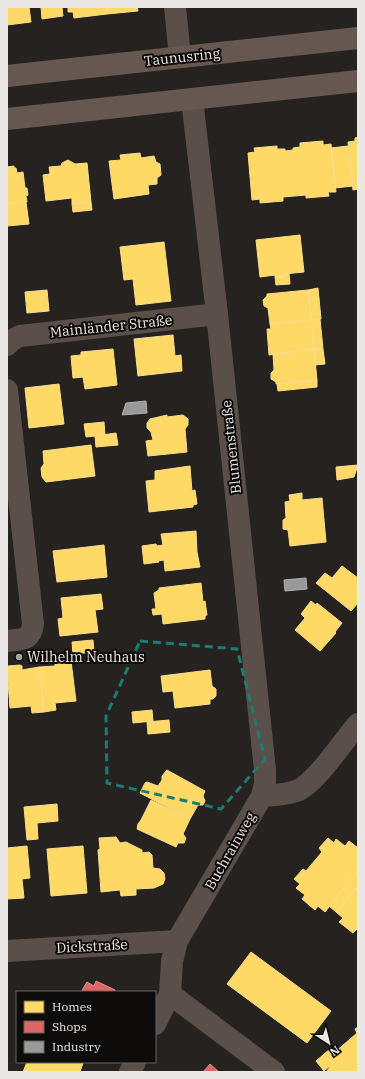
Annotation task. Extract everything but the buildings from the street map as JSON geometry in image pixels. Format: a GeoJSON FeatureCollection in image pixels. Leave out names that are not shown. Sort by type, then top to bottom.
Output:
{"type":"FeatureCollection","features":[{"type":"Feature","properties":{"kind":"main road","name":"Taunusring"},"geometry":{"type":"LineString","coordinates":[[7,76],[358,38]]}},
{"type":"Feature","properties":{"kind":"main road"},"geometry":{"type":"LineString","coordinates":[[7,119],[358,81]]}},
{"type":"Feature","properties":{"kind":"street"},"geometry":{"type":"LineString","coordinates":[[176,7],[180,57]]}},
{"type":"Feature","properties":{"kind":"street","name":"Blumenstraße"},"geometry":{"type":"LineString","coordinates":[[192,99],[217,314],[265,770],[265,784],[262,796]]}},
{"type":"Feature","properties":{"kind":"street","name":"Mainländer Straße"},"geometry":{"type":"LineString","coordinates":[[7,345],[12,340],[20,336],[217,314]]}},
{"type":"Feature","properties":{"kind":"street"},"geometry":{"type":"LineString","coordinates":[[7,390],[33,624],[30,636],[7,641]]}},
{"type":"Feature","properties":{"kind":"street","name":"Buchrainweg"},"geometry":{"type":"LineString","coordinates":[[156,1022],[170,994],[172,962],[178,941],[262,796],[289,793],[308,783],[358,724]]}},
{"type":"Feature","properties":{"kind":"street","name":"Dickstraße"},"geometry":{"type":"LineString","coordinates":[[7,951],[178,941]]}},
{"type":"Feature","properties":{"kind":"street"},"geometry":{"type":"LineString","coordinates":[[170,994],[274,1072]]}},
{"type":"Feature","properties":{"kind":"street"},"geometry":{"type":"LineString","coordinates":[[130,1072],[134,1063]]}},
{"type":"Feature","properties":{"kind":"highlighted area"},"geometry":{"type":"Polygon","coordinates":[[[140,641],[237,649],[265,759],[221,809],[107,783],[106,716],[140,641]]]}},
{"type":"Feature","properties":{"kind":"place","name":"Wilhelm Neuhaus"},"geometry":{"type":"Point","coordinates":[19,657]}}]}
